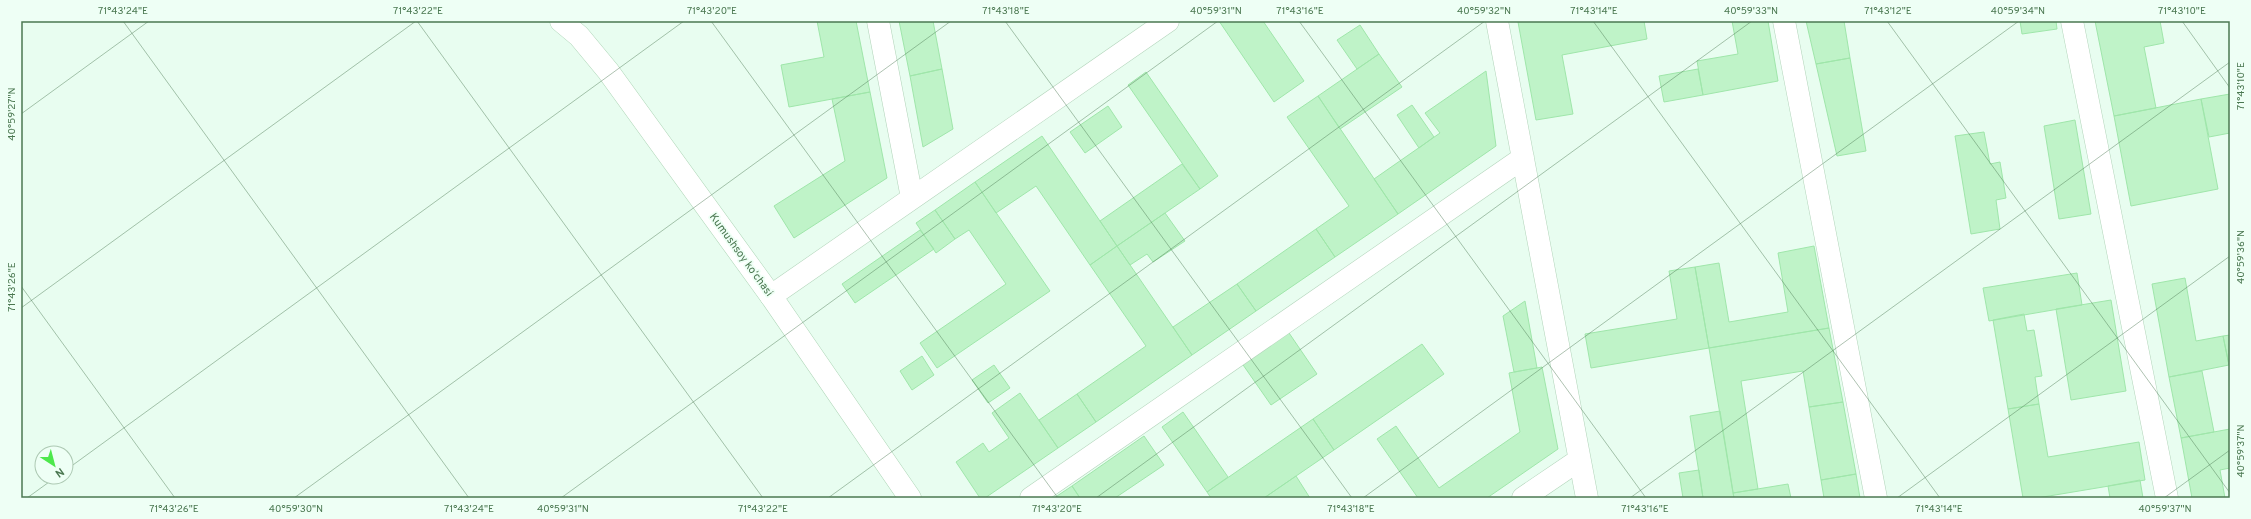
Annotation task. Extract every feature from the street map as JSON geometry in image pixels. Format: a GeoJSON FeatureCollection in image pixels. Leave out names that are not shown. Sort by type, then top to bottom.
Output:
{"type":"FeatureCollection","features":[{"type":"Feature","properties":{"kind":"street","name":"Kumushsoy koʻchasi"},"geometry":{"type":"LineString","coordinates":[[561,21],[579,36],[608,71],[771,296],[910,498]]}},
{"type":"Feature","properties":{"kind":"street"},"geometry":{"type":"LineString","coordinates":[[878,21],[912,198]]}},
{"type":"Feature","properties":{"kind":"street"},"geometry":{"type":"LineString","coordinates":[[771,296],[1168,21]]}},
{"type":"Feature","properties":{"kind":"street"},"geometry":{"type":"LineString","coordinates":[[1497,21],[1587,498]]}},
{"type":"Feature","properties":{"kind":"street"},"geometry":{"type":"LineString","coordinates":[[1784,21],[1876,498]]}},
{"type":"Feature","properties":{"kind":"street"},"geometry":{"type":"LineString","coordinates":[[2072,21],[2168,498]]}},
{"type":"Feature","properties":{"kind":"street"},"geometry":{"type":"LineString","coordinates":[[1031,498],[1522,158]]}},
{"type":"Feature","properties":{"kind":"street"},"geometry":{"type":"LineString","coordinates":[[1523,498],[1579,460]]}},
{"type":"Feature","properties":{"kind":"building"},"geometry":{"type":"Polygon","coordinates":[[[817,21],[856,21],[870,92],[789,107],[781,65],[824,57],[817,21]]]}},
{"type":"Feature","properties":{"kind":"building"},"geometry":{"type":"Polygon","coordinates":[[[899,21],[933,21],[942,69],[910,76],[899,21]]]}},
{"type":"Feature","properties":{"kind":"building"},"geometry":{"type":"Polygon","coordinates":[[[1219,21],[1263,21],[1304,81],[1274,102],[1219,21]]]}},
{"type":"Feature","properties":{"kind":"building"},"geometry":{"type":"Polygon","coordinates":[[[1644,21],[1647,39],[1562,55],[1573,114],[1536,120],[1518,22],[1644,21]]]}},
{"type":"Feature","properties":{"kind":"building"},"geometry":{"type":"Polygon","coordinates":[[[1732,21],[1768,21],[1778,81],[1703,95],[1697,61],[1738,54],[1732,21]]]}},
{"type":"Feature","properties":{"kind":"building"},"geometry":{"type":"Polygon","coordinates":[[[1806,21],[1844,21],[1850,58],[1816,64],[1806,21]]]}},
{"type":"Feature","properties":{"kind":"building"},"geometry":{"type":"Polygon","coordinates":[[[2020,21],[2056,21],[2057,29],[2022,34],[2020,21]]]}},
{"type":"Feature","properties":{"kind":"building"},"geometry":{"type":"Polygon","coordinates":[[[2095,21],[2160,21],[2164,43],[2144,47],[2156,108],[2114,116],[2095,21]]]}},
{"type":"Feature","properties":{"kind":"building"},"geometry":{"type":"Polygon","coordinates":[[[1360,25],[1379,54],[1357,69],[1337,40],[1360,25]]]}},
{"type":"Feature","properties":{"kind":"building"},"geometry":{"type":"Polygon","coordinates":[[[1379,54],[1402,87],[1340,129],[1318,96],[1379,54]]]}},
{"type":"Feature","properties":{"kind":"building"},"geometry":{"type":"Polygon","coordinates":[[[1850,58],[1866,151],[1837,156],[1816,64],[1850,58]]]}},
{"type":"Feature","properties":{"kind":"building"},"geometry":{"type":"Polygon","coordinates":[[[942,69],[953,129],[923,147],[910,76],[942,69]]]}},
{"type":"Feature","properties":{"kind":"building"},"geometry":{"type":"Polygon","coordinates":[[[1698,69],[1703,95],[1664,102],[1659,76],[1698,69]]]}},
{"type":"Feature","properties":{"kind":"building"},"geometry":{"type":"Polygon","coordinates":[[[1486,71],[1496,146],[1398,214],[1374,179],[1440,133],[1425,113],[1486,71]]]}},
{"type":"Feature","properties":{"kind":"building"},"geometry":{"type":"Polygon","coordinates":[[[1146,72],[1218,176],[1200,189],[1128,85],[1146,72]]]}},
{"type":"Feature","properties":{"kind":"building"},"geometry":{"type":"Polygon","coordinates":[[[870,92],[887,178],[794,238],[774,206],[845,161],[832,99],[870,92]]]}},
{"type":"Feature","properties":{"kind":"building"},"geometry":{"type":"Polygon","coordinates":[[[2230,94],[2230,133],[2209,137],[2201,99],[2230,94]]]}},
{"type":"Feature","properties":{"kind":"building"},"geometry":{"type":"Polygon","coordinates":[[[1318,96],[1398,214],[1335,257],[1316,229],[1349,206],[1287,117],[1318,96]]]}},
{"type":"Feature","properties":{"kind":"building"},"geometry":{"type":"Polygon","coordinates":[[[2201,99],[2218,189],[2131,206],[2114,116],[2201,99]]]}},
{"type":"Feature","properties":{"kind":"building"},"geometry":{"type":"Polygon","coordinates":[[[1412,105],[1434,137],[1419,148],[1397,115],[1412,105]]]}},
{"type":"Feature","properties":{"kind":"building"},"geometry":{"type":"Polygon","coordinates":[[[1108,106],[1122,127],[1085,153],[1070,132],[1108,106]]]}},
{"type":"Feature","properties":{"kind":"building"},"geometry":{"type":"Polygon","coordinates":[[[2075,120],[2091,214],[2059,219],[2044,126],[2075,120]]]}},
{"type":"Feature","properties":{"kind":"building"},"geometry":{"type":"Polygon","coordinates":[[[1984,132],[1990,164],[2000,162],[2006,198],[1996,200],[2000,229],[1971,234],[1955,136],[1984,132]]]}},
{"type":"Feature","properties":{"kind":"building"},"geometry":{"type":"Polygon","coordinates":[[[1042,136],[1117,246],[1090,265],[1036,186],[996,213],[975,182],[1042,136]]]}},
{"type":"Feature","properties":{"kind":"building"},"geometry":{"type":"Polygon","coordinates":[[[1182,164],[1200,189],[1117,246],[1100,221],[1182,164]]]}},
{"type":"Feature","properties":{"kind":"building"},"geometry":{"type":"Polygon","coordinates":[[[975,182],[1050,291],[937,368],[920,343],[1006,284],[969,230],[955,239],[935,210],[975,182]]]}},
{"type":"Feature","properties":{"kind":"building"},"geometry":{"type":"Polygon","coordinates":[[[935,210],[955,239],[936,253],[916,223],[935,210]]]}},
{"type":"Feature","properties":{"kind":"building"},"geometry":{"type":"Polygon","coordinates":[[[1165,213],[1185,241],[1153,262],[1147,254],[1130,265],[1117,246],[1165,213]]]}},
{"type":"Feature","properties":{"kind":"building"},"geometry":{"type":"Polygon","coordinates":[[[1316,229],[1335,257],[1256,311],[1237,284],[1316,229]]]}},
{"type":"Feature","properties":{"kind":"building"},"geometry":{"type":"Polygon","coordinates":[[[920,230],[934,249],[855,303],[842,284],[920,230]]]}},
{"type":"Feature","properties":{"kind":"building"},"geometry":{"type":"Polygon","coordinates":[[[1117,246],[1192,355],[1096,422],[1077,394],[1146,346],[1090,265],[1117,246]]]}},
{"type":"Feature","properties":{"kind":"building"},"geometry":{"type":"Polygon","coordinates":[[[1814,246],[1829,328],[1709,348],[1695,267],[1719,263],[1729,322],[1788,312],[1778,253],[1814,246]]]}},
{"type":"Feature","properties":{"kind":"building"},"geometry":{"type":"Polygon","coordinates":[[[1695,267],[1709,348],[1591,368],[1585,334],[1677,319],[1669,271],[1695,267]]]}},
{"type":"Feature","properties":{"kind":"building"},"geometry":{"type":"Polygon","coordinates":[[[2077,273],[2082,305],[1989,321],[1983,288],[2077,273]]]}},
{"type":"Feature","properties":{"kind":"building"},"geometry":{"type":"Polygon","coordinates":[[[2185,278],[2196,341],[2223,336],[2229,365],[2169,377],[2152,284],[2185,278]]]}},
{"type":"Feature","properties":{"kind":"building"},"geometry":{"type":"Polygon","coordinates":[[[1237,284],[1256,311],[1192,355],[1173,327],[1237,284]]]}},
{"type":"Feature","properties":{"kind":"building"},"geometry":{"type":"Polygon","coordinates":[[[2111,300],[2126,391],[2071,400],[2056,309],[2111,300]]]}},
{"type":"Feature","properties":{"kind":"building"},"geometry":{"type":"Polygon","coordinates":[[[1525,301],[1537,368],[1514,372],[1503,316],[1525,301]]]}},
{"type":"Feature","properties":{"kind":"building"},"geometry":{"type":"Polygon","coordinates":[[[2024,314],[2027,331],[2034,330],[2042,376],[2035,377],[2039,404],[2008,409],[1993,320],[2024,314]]]}},
{"type":"Feature","properties":{"kind":"building"},"geometry":{"type":"Polygon","coordinates":[[[1829,328],[1843,402],[1809,407],[1803,371],[1741,381],[1758,489],[1733,493],[1709,348],[1829,328]]]}},
{"type":"Feature","properties":{"kind":"building"},"geometry":{"type":"Polygon","coordinates":[[[1287,330],[1317,374],[1271,405],[1241,362],[1287,330]]]}},
{"type":"Feature","properties":{"kind":"building"},"geometry":{"type":"Polygon","coordinates":[[[2230,335],[2230,365],[2229,365],[2223,336],[2230,335]]]}},
{"type":"Feature","properties":{"kind":"building"},"geometry":{"type":"Polygon","coordinates":[[[1422,344],[1444,374],[1334,450],[1313,419],[1422,344]]]}},
{"type":"Feature","properties":{"kind":"building"},"geometry":{"type":"Polygon","coordinates":[[[922,356],[934,375],[912,390],[900,371],[922,356]]]}},
{"type":"Feature","properties":{"kind":"building"},"geometry":{"type":"Polygon","coordinates":[[[994,365],[1010,388],[988,403],[972,380],[994,365]]]}},
{"type":"Feature","properties":{"kind":"building"},"geometry":{"type":"Polygon","coordinates":[[[1542,367],[1558,449],[1487,498],[1418,498],[1377,439],[1396,426],[1439,488],[1520,432],[1509,373],[1542,367]]]}},
{"type":"Feature","properties":{"kind":"building"},"geometry":{"type":"Polygon","coordinates":[[[2202,371],[2214,432],[2181,438],[2169,377],[2202,371]]]}},
{"type":"Feature","properties":{"kind":"building"},"geometry":{"type":"Polygon","coordinates":[[[1020,393],[1058,448],[985,498],[980,498],[956,462],[983,443],[989,452],[1009,438],[992,413],[1020,393]]]}},
{"type":"Feature","properties":{"kind":"building"},"geometry":{"type":"Polygon","coordinates":[[[1077,394],[1096,422],[1058,448],[1039,420],[1077,394]]]}},
{"type":"Feature","properties":{"kind":"building"},"geometry":{"type":"Polygon","coordinates":[[[1843,402],[1856,474],[1821,480],[1809,407],[1843,402]]]}},
{"type":"Feature","properties":{"kind":"building"},"geometry":{"type":"Polygon","coordinates":[[[2039,404],[2048,457],[2139,442],[2145,480],[2037,498],[2023,498],[2008,409],[2039,404]]]}},
{"type":"Feature","properties":{"kind":"building"},"geometry":{"type":"Polygon","coordinates":[[[1720,411],[1734,498],[1703,498],[1690,416],[1720,411]]]}},
{"type":"Feature","properties":{"kind":"building"},"geometry":{"type":"Polygon","coordinates":[[[1183,412],[1228,477],[1207,492],[1162,427],[1183,412]]]}},
{"type":"Feature","properties":{"kind":"building"},"geometry":{"type":"Polygon","coordinates":[[[1313,419],[1334,450],[1264,498],[1211,498],[1207,492],[1313,419]]]}},
{"type":"Feature","properties":{"kind":"building"},"geometry":{"type":"Polygon","coordinates":[[[2230,429],[2230,468],[2220,470],[2225,498],[2192,498],[2181,438],[2230,429]]]}},
{"type":"Feature","properties":{"kind":"building"},"geometry":{"type":"Polygon","coordinates":[[[1144,436],[1164,465],[1115,498],[1080,498],[1072,486],[1144,436]]]}},
{"type":"Feature","properties":{"kind":"building"},"geometry":{"type":"Polygon","coordinates":[[[1699,470],[1703,498],[1683,498],[1679,473],[1699,470]]]}},
{"type":"Feature","properties":{"kind":"building"},"geometry":{"type":"Polygon","coordinates":[[[1856,474],[1860,498],[1824,498],[1821,480],[1856,474]]]}},
{"type":"Feature","properties":{"kind":"building"},"geometry":{"type":"Polygon","coordinates":[[[1296,476],[1310,498],[1264,498],[1296,476]]]}},
{"type":"Feature","properties":{"kind":"building"},"geometry":{"type":"Polygon","coordinates":[[[2140,480],[2143,498],[2110,498],[2108,486],[2140,480]]]}},
{"type":"Feature","properties":{"kind":"building"},"geometry":{"type":"Polygon","coordinates":[[[1788,484],[1791,498],[1734,498],[1733,493],[1788,484]]]}},
{"type":"Feature","properties":{"kind":"building"},"geometry":{"type":"Polygon","coordinates":[[[1072,486],[1080,498],[1054,498],[1072,486]]]}}]}
